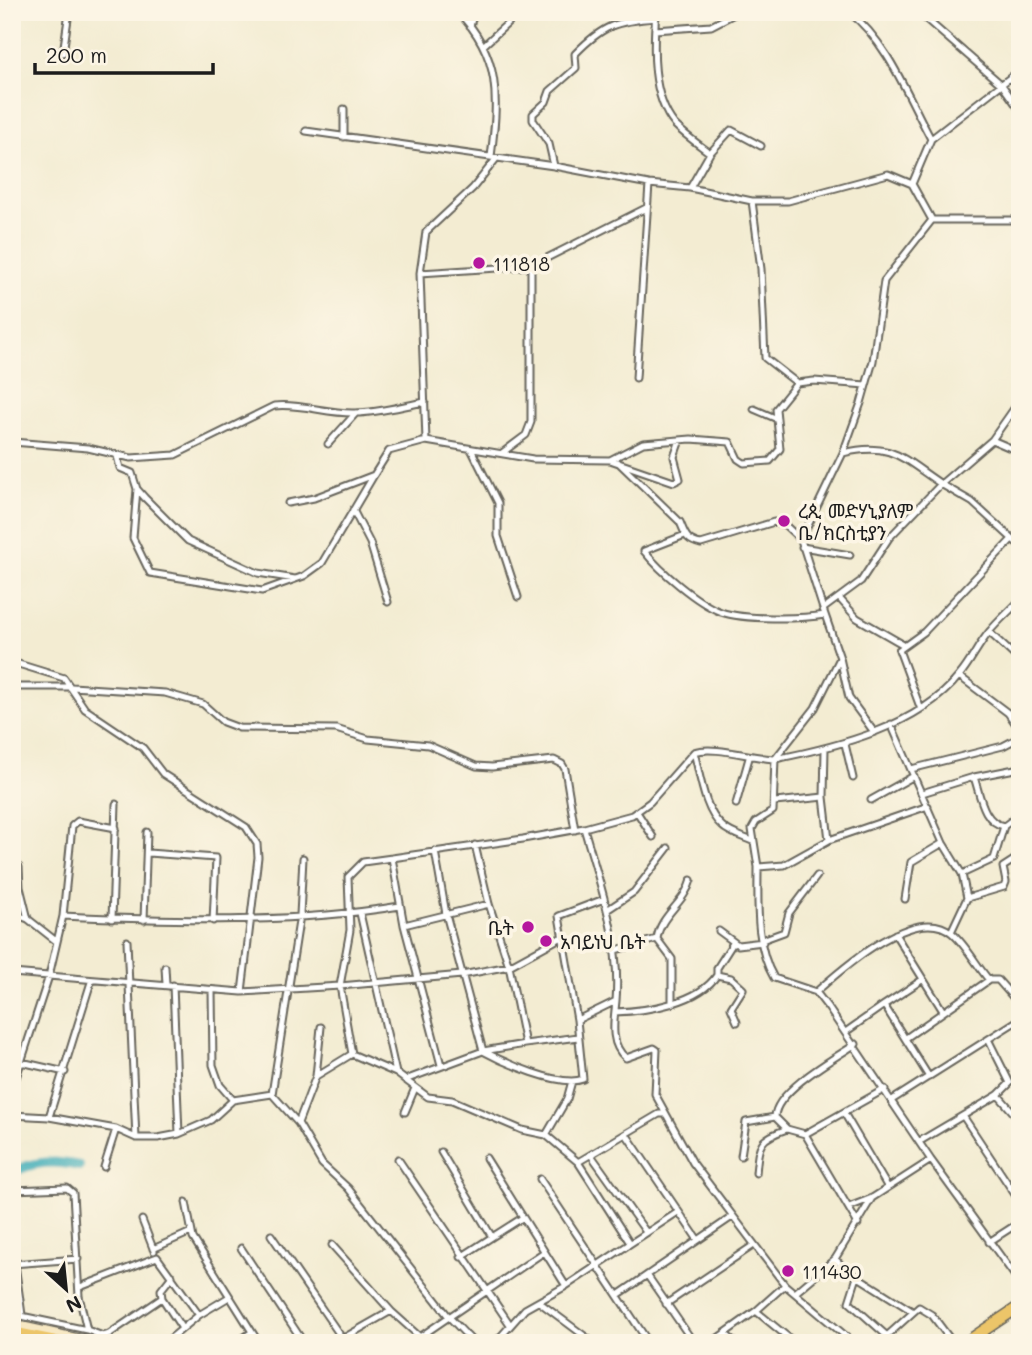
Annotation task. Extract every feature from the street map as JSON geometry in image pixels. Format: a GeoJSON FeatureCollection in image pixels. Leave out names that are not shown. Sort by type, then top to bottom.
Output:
{"type":"FeatureCollection","features":[{"type":"Feature","properties":{"kind":"highway"},"geometry":{"type":"LineString","coordinates":[[965,1343],[1020,1306]]}},
{"type":"Feature","properties":{"kind":"highway"},"geometry":{"type":"LineString","coordinates":[[12,1332],[65,1343]]}},
{"type":"Feature","properties":{"kind":"highway"},"geometry":{"type":"LineString","coordinates":[[12,1341],[25,1343]]}},
{"type":"Feature","properties":{"kind":"street"},"geometry":{"type":"LineString","coordinates":[[63,53],[69,12]]}},
{"type":"Feature","properties":{"kind":"street"},"geometry":{"type":"LineString","coordinates":[[426,441],[420,274],[426,232],[473,188],[493,158],[497,96],[484,45],[458,12]]}},
{"type":"Feature","properties":{"kind":"street"},"geometry":{"type":"LineString","coordinates":[[470,26],[474,12]]}},
{"type":"Feature","properties":{"kind":"street"},"geometry":{"type":"LineString","coordinates":[[484,45],[520,12]]}},
{"type":"Feature","properties":{"kind":"street"},"geometry":{"type":"LineString","coordinates":[[655,30],[711,26],[738,12]]}},
{"type":"Feature","properties":{"kind":"street"},"geometry":{"type":"LineString","coordinates":[[849,12],[871,33],[884,52],[931,139]]}},
{"type":"Feature","properties":{"kind":"street"},"geometry":{"type":"LineString","coordinates":[[918,12],[1002,85],[1020,110]]}},
{"type":"Feature","properties":{"kind":"street"},"geometry":{"type":"LineString","coordinates":[[554,166],[549,144],[533,120],[533,114],[546,102],[550,91],[576,68],[575,54],[590,38],[619,21],[656,15],[658,81],[664,105],[677,127],[709,153]]}},
{"type":"Feature","properties":{"kind":"street"},"geometry":{"type":"LineString","coordinates":[[912,184],[931,139],[1020,70]]}},
{"type":"Feature","properties":{"kind":"street"},"geometry":{"type":"LineString","coordinates":[[344,109],[344,137]]}},
{"type":"Feature","properties":{"kind":"street"},"geometry":{"type":"LineString","coordinates":[[690,188],[709,153],[731,130],[761,146]]}},
{"type":"Feature","properties":{"kind":"street"},"geometry":{"type":"LineString","coordinates":[[306,131],[554,166],[752,201],[788,201],[888,174],[912,184],[932,220]]}},
{"type":"Feature","properties":{"kind":"street"},"geometry":{"type":"LineString","coordinates":[[636,378],[649,184]]}},
{"type":"Feature","properties":{"kind":"street"},"geometry":{"type":"LineString","coordinates":[[752,201],[761,269],[763,351],[773,366],[797,383]]}},
{"type":"Feature","properties":{"kind":"street"},"geometry":{"type":"LineString","coordinates":[[420,274],[531,266],[648,207]]}},
{"type":"Feature","properties":{"kind":"street"},"geometry":{"type":"LineString","coordinates":[[932,220],[1020,220]]}},
{"type":"Feature","properties":{"kind":"street"},"geometry":{"type":"LineString","coordinates":[[802,543],[843,453],[866,386],[877,341],[884,281],[932,220]]}},
{"type":"Feature","properties":{"kind":"street"},"geometry":{"type":"LineString","coordinates":[[502,453],[526,435],[531,422],[531,266]]}},
{"type":"Feature","properties":{"kind":"street"},"geometry":{"type":"LineString","coordinates":[[610,460],[635,445],[680,440],[728,441],[740,461],[763,463],[774,458],[780,449],[775,418],[778,404],[797,383],[814,380],[866,386]]}},
{"type":"Feature","properties":{"kind":"street"},"geometry":{"type":"LineString","coordinates":[[685,535],[644,551],[665,572],[722,613],[805,619],[824,612],[861,581],[889,538],[941,484],[992,440],[1020,400]]}},
{"type":"Feature","properties":{"kind":"street"},"geometry":{"type":"LineString","coordinates":[[12,442],[88,448],[131,458],[183,453],[274,406],[286,404],[319,411],[356,414],[425,402]]}},
{"type":"Feature","properties":{"kind":"street"},"geometry":{"type":"LineString","coordinates":[[754,409],[775,418]]}},
{"type":"Feature","properties":{"kind":"street"},"geometry":{"type":"LineString","coordinates":[[328,444],[356,414]]}},
{"type":"Feature","properties":{"kind":"street"},"geometry":{"type":"LineString","coordinates":[[117,456],[120,468],[132,474],[137,489],[132,538],[152,574],[262,591],[314,571],[322,563],[389,451],[426,441],[533,459],[610,460],[659,479],[677,482],[680,477],[674,457],[680,440]]}},
{"type":"Feature","properties":{"kind":"street"},"geometry":{"type":"LineString","coordinates":[[992,440],[1020,452]]}},
{"type":"Feature","properties":{"kind":"street"},"geometry":{"type":"LineString","coordinates":[[843,453],[872,447],[890,451],[972,502],[1017,542],[924,632],[899,650],[920,707]]}},
{"type":"Feature","properties":{"kind":"street"},"geometry":{"type":"LineString","coordinates":[[471,449],[498,503],[498,536],[519,597]]}},
{"type":"Feature","properties":{"kind":"street"},"geometry":{"type":"LineString","coordinates":[[618,462],[680,522],[685,535],[692,543],[701,544],[774,522],[785,525],[802,543],[840,658],[849,698],[874,732]]}},
{"type":"Feature","properties":{"kind":"street"},"geometry":{"type":"LineString","coordinates":[[288,503],[314,498],[374,475]]}},
{"type":"Feature","properties":{"kind":"street"},"geometry":{"type":"LineString","coordinates":[[137,489],[188,541],[258,573],[295,579]]}},
{"type":"Feature","properties":{"kind":"street"},"geometry":{"type":"LineString","coordinates":[[354,510],[370,543],[388,602]]}},
{"type":"Feature","properties":{"kind":"street"},"geometry":{"type":"LineString","coordinates":[[802,543],[850,555]]}},
{"type":"Feature","properties":{"kind":"street"},"geometry":{"type":"LineString","coordinates":[[839,598],[857,618],[904,645]]}},
{"type":"Feature","properties":{"kind":"street"},"geometry":{"type":"LineString","coordinates":[[352,1054],[340,986],[350,930],[348,877],[350,872],[363,862],[575,830],[637,812],[694,752],[713,750],[749,758],[775,759],[845,744],[891,724],[943,693],[959,676],[989,632],[1020,600]]}},
{"type":"Feature","properties":{"kind":"street"},"geometry":{"type":"LineString","coordinates":[[989,632],[1020,661]]}},
{"type":"Feature","properties":{"kind":"street"},"geometry":{"type":"LineString","coordinates":[[840,658],[815,708],[775,759],[775,802],[769,816],[760,818],[754,825],[752,841],[758,867],[758,918],[762,941],[774,978],[816,992],[847,1031],[932,1160],[1020,1283]]}},
{"type":"Feature","properties":{"kind":"street"},"geometry":{"type":"LineString","coordinates":[[12,663],[60,677],[72,687],[85,709],[143,748],[163,774],[233,817],[254,837],[258,857],[242,992]]}},
{"type":"Feature","properties":{"kind":"street"},"geometry":{"type":"LineString","coordinates":[[959,676],[1007,713],[1020,730]]}},
{"type":"Feature","properties":{"kind":"street"},"geometry":{"type":"LineString","coordinates":[[12,687],[72,687],[183,697],[203,704],[223,722],[239,728],[337,729],[368,738],[428,745],[476,766],[492,767],[554,760],[565,769],[575,830]]}},
{"type":"Feature","properties":{"kind":"street"},"geometry":{"type":"LineString","coordinates":[[891,724],[943,843],[962,874],[967,898],[951,932]]}},
{"type":"Feature","properties":{"kind":"street"},"geometry":{"type":"LineString","coordinates":[[911,769],[1003,746],[1020,737]]}},
{"type":"Feature","properties":{"kind":"street"},"geometry":{"type":"LineString","coordinates":[[845,744],[853,778]]}},
{"type":"Feature","properties":{"kind":"street"},"geometry":{"type":"LineString","coordinates":[[825,749],[824,797],[829,840]]}},
{"type":"Feature","properties":{"kind":"street"},"geometry":{"type":"LineString","coordinates":[[694,752],[718,822],[725,829],[752,841]]}},
{"type":"Feature","properties":{"kind":"street"},"geometry":{"type":"LineString","coordinates":[[736,804],[749,758]]}},
{"type":"Feature","properties":{"kind":"street"},"geometry":{"type":"LineString","coordinates":[[922,793],[974,777],[1020,768]]}},
{"type":"Feature","properties":{"kind":"street"},"geometry":{"type":"LineString","coordinates":[[872,800],[914,776]]}},
{"type":"Feature","properties":{"kind":"street"},"geometry":{"type":"LineString","coordinates":[[974,777],[986,812],[995,824],[1004,826]]}},
{"type":"Feature","properties":{"kind":"street"},"geometry":{"type":"LineString","coordinates":[[775,802],[824,797]]}},
{"type":"Feature","properties":{"kind":"street"},"geometry":{"type":"LineString","coordinates":[[112,919],[116,804]]}},
{"type":"Feature","properties":{"kind":"street"},"geometry":{"type":"LineString","coordinates":[[758,867],[784,865],[829,840],[928,806]]}},
{"type":"Feature","properties":{"kind":"street"},"geometry":{"type":"LineString","coordinates":[[637,812],[653,838]]}},
{"type":"Feature","properties":{"kind":"street"},"geometry":{"type":"LineString","coordinates":[[962,874],[995,859],[1004,826],[1020,814]]}},
{"type":"Feature","properties":{"kind":"street"},"geometry":{"type":"LineString","coordinates":[[13,1086],[49,976],[63,916],[66,857],[73,824],[81,821],[116,828]]}},
{"type":"Feature","properties":{"kind":"street"},"geometry":{"type":"LineString","coordinates":[[584,828],[616,950],[613,1033],[623,1057],[654,1048],[657,1050],[655,1094],[693,1163],[785,1284],[854,1343]]}},
{"type":"Feature","properties":{"kind":"street"},"geometry":{"type":"LineString","coordinates":[[144,920],[147,832]]}},
{"type":"Feature","properties":{"kind":"street"},"geometry":{"type":"LineString","coordinates":[[905,899],[911,862],[943,843]]}},
{"type":"Feature","properties":{"kind":"street"},"geometry":{"type":"LineString","coordinates":[[475,845],[489,904],[509,966],[524,1044]]}},
{"type":"Feature","properties":{"kind":"street"},"geometry":{"type":"LineString","coordinates":[[607,909],[634,892],[668,848]]}},
{"type":"Feature","properties":{"kind":"street"},"geometry":{"type":"LineString","coordinates":[[435,851],[446,914],[483,1051],[524,1070],[572,1081],[584,1077],[560,914],[604,899]]}},
{"type":"Feature","properties":{"kind":"street"},"geometry":{"type":"LineString","coordinates":[[148,853],[216,858],[213,921]]}},
{"type":"Feature","properties":{"kind":"street"},"geometry":{"type":"LineString","coordinates":[[967,898],[1004,887],[1006,883],[1003,867],[1020,856]]}},
{"type":"Feature","properties":{"kind":"street"},"geometry":{"type":"LineString","coordinates":[[272,1094],[300,915],[303,858]]}},
{"type":"Feature","properties":{"kind":"street"},"geometry":{"type":"LineString","coordinates":[[392,858],[404,925],[441,1065]]}},
{"type":"Feature","properties":{"kind":"street"},"geometry":{"type":"LineString","coordinates":[[12,864],[19,867],[20,887],[28,919]]}},
{"type":"Feature","properties":{"kind":"street"},"geometry":{"type":"LineString","coordinates":[[719,931],[733,943],[744,946],[785,932],[789,913],[817,876]]}},
{"type":"Feature","properties":{"kind":"street"},"geometry":{"type":"LineString","coordinates":[[672,1001],[672,959],[657,939],[660,925],[685,895],[691,880]]}},
{"type":"Feature","properties":{"kind":"street"},"geometry":{"type":"LineString","coordinates":[[404,925],[489,904]]}},
{"type":"Feature","properties":{"kind":"street"},"geometry":{"type":"LineString","coordinates":[[63,916],[213,921],[360,912],[400,906]]}},
{"type":"Feature","properties":{"kind":"street"},"geometry":{"type":"LineString","coordinates":[[12,912],[28,919],[56,941]]}},
{"type":"Feature","properties":{"kind":"street"},"geometry":{"type":"LineString","coordinates":[[360,912],[396,1073]]}},
{"type":"Feature","properties":{"kind":"street"},"geometry":{"type":"LineString","coordinates":[[816,992],[858,957],[895,934],[916,925],[934,925],[951,932],[989,980]]}},
{"type":"Feature","properties":{"kind":"street"},"geometry":{"type":"LineString","coordinates":[[895,934],[943,1011]]}},
{"type":"Feature","properties":{"kind":"street"},"geometry":{"type":"LineString","coordinates":[[12,973],[91,982],[128,980],[242,992],[287,990],[462,975],[509,966],[562,937]]}},
{"type":"Feature","properties":{"kind":"street"},"geometry":{"type":"LineString","coordinates":[[616,950],[657,939]]}},
{"type":"Feature","properties":{"kind":"street"},"geometry":{"type":"LineString","coordinates":[[127,941],[136,1138]]}},
{"type":"Feature","properties":{"kind":"street"},"geometry":{"type":"LineString","coordinates":[[615,1012],[632,1011],[704,991],[718,975],[717,968],[733,943]]}},
{"type":"Feature","properties":{"kind":"street"},"geometry":{"type":"LineString","coordinates":[[164,967],[166,984]]}},
{"type":"Feature","properties":{"kind":"street"},"geometry":{"type":"LineString","coordinates":[[718,975],[731,978],[743,989],[731,1008],[737,1022]]}},
{"type":"Feature","properties":{"kind":"street"},"geometry":{"type":"LineString","coordinates":[[847,1031],[922,980]]}},
{"type":"Feature","properties":{"kind":"street"},"geometry":{"type":"LineString","coordinates":[[906,1038],[989,980],[998,980],[1020,1005]]}},
{"type":"Feature","properties":{"kind":"street"},"geometry":{"type":"LineString","coordinates":[[49,1117],[91,982]]}},
{"type":"Feature","properties":{"kind":"street"},"geometry":{"type":"LineString","coordinates":[[173,985],[179,1134]]}},
{"type":"Feature","properties":{"kind":"street"},"geometry":{"type":"LineString","coordinates":[[212,990],[215,1076],[233,1100]]}},
{"type":"Feature","properties":{"kind":"street"},"geometry":{"type":"LineString","coordinates":[[577,1020],[616,1001]]}},
{"type":"Feature","properties":{"kind":"street"},"geometry":{"type":"LineString","coordinates":[[884,1005],[929,1077]]}},
{"type":"Feature","properties":{"kind":"street"},"geometry":{"type":"LineString","coordinates":[[892,1100],[1020,1019]]}},
{"type":"Feature","properties":{"kind":"street"},"geometry":{"type":"LineString","coordinates":[[298,1123],[316,1076],[321,1027]]}},
{"type":"Feature","properties":{"kind":"street"},"geometry":{"type":"LineString","coordinates":[[405,1080],[483,1051],[578,1037]]}},
{"type":"Feature","properties":{"kind":"street"},"geometry":{"type":"LineString","coordinates":[[920,1141],[998,1095],[1010,1081],[989,1041]]}},
{"type":"Feature","properties":{"kind":"street"},"geometry":{"type":"LineString","coordinates":[[775,1117],[778,1104],[799,1084],[856,1044]]}},
{"type":"Feature","properties":{"kind":"street"},"geometry":{"type":"LineString","coordinates":[[352,1054],[396,1073],[428,1097],[452,1100],[522,1130],[546,1135],[578,1162],[629,1243]]}},
{"type":"Feature","properties":{"kind":"street"},"geometry":{"type":"LineString","coordinates":[[316,1076],[352,1054]]}},
{"type":"Feature","properties":{"kind":"street"},"geometry":{"type":"LineString","coordinates":[[21,1062],[65,1072]]}},
{"type":"Feature","properties":{"kind":"street"},"geometry":{"type":"LineString","coordinates":[[546,1135],[566,1099],[572,1081]]}},
{"type":"Feature","properties":{"kind":"street"},"geometry":{"type":"LineString","coordinates":[[405,1112],[415,1088]]}},
{"type":"Feature","properties":{"kind":"street"},"geometry":{"type":"LineString","coordinates":[[805,1134],[885,1089]]}},
{"type":"Feature","properties":{"kind":"street"},"geometry":{"type":"LineString","coordinates":[[12,1115],[49,1117],[116,1129],[136,1138],[179,1134],[211,1120],[233,1100],[272,1094]]}},
{"type":"Feature","properties":{"kind":"street"},"geometry":{"type":"LineString","coordinates":[[272,1094],[298,1123],[322,1164],[348,1188],[449,1317],[474,1343]]}},
{"type":"Feature","properties":{"kind":"street"},"geometry":{"type":"LineString","coordinates":[[998,1095],[1020,1120]]}},
{"type":"Feature","properties":{"kind":"street"},"geometry":{"type":"LineString","coordinates":[[844,1113],[887,1186]]}},
{"type":"Feature","properties":{"kind":"street"},"geometry":{"type":"LineString","coordinates":[[578,1162],[659,1114],[664,1114]]}},
{"type":"Feature","properties":{"kind":"street"},"geometry":{"type":"LineString","coordinates":[[963,1116],[1020,1202]]}},
{"type":"Feature","properties":{"kind":"street"},"geometry":{"type":"LineString","coordinates":[[775,1117],[787,1129],[805,1134],[858,1224]]}},
{"type":"Feature","properties":{"kind":"street"},"geometry":{"type":"LineString","coordinates":[[741,1156],[746,1122],[775,1117]]}},
{"type":"Feature","properties":{"kind":"street"},"geometry":{"type":"LineString","coordinates":[[104,1167],[116,1129]]}},
{"type":"Feature","properties":{"kind":"street"},"geometry":{"type":"LineString","coordinates":[[756,1173],[759,1145],[767,1137],[787,1129]]}},
{"type":"Feature","properties":{"kind":"street"},"geometry":{"type":"LineString","coordinates":[[626,1134],[698,1240]]}},
{"type":"Feature","properties":{"kind":"street"},"geometry":{"type":"LineString","coordinates":[[440,1152],[492,1237]]}},
{"type":"Feature","properties":{"kind":"street"},"geometry":{"type":"LineString","coordinates":[[591,1155],[646,1232]]}},
{"type":"Feature","properties":{"kind":"street"},"geometry":{"type":"LineString","coordinates":[[398,1158],[461,1257],[509,1323]]}},
{"type":"Feature","properties":{"kind":"street"},"geometry":{"type":"LineString","coordinates":[[486,1158],[566,1286]]}},
{"type":"Feature","properties":{"kind":"street"},"geometry":{"type":"LineString","coordinates":[[849,1207],[872,1198],[887,1186],[932,1160]]}},
{"type":"Feature","properties":{"kind":"street"},"geometry":{"type":"LineString","coordinates":[[540,1179],[649,1343]]}},
{"type":"Feature","properties":{"kind":"street"},"geometry":{"type":"LineString","coordinates":[[12,1190],[71,1189],[79,1296],[88,1330]]}},
{"type":"Feature","properties":{"kind":"street"},"geometry":{"type":"LineString","coordinates":[[795,1293],[835,1259],[872,1198]]}},
{"type":"Feature","properties":{"kind":"street"},"geometry":{"type":"LineString","coordinates":[[186,1202],[191,1232],[259,1343]]}},
{"type":"Feature","properties":{"kind":"street"},"geometry":{"type":"LineString","coordinates":[[507,1343],[497,1340],[509,1323],[524,1309],[566,1286],[678,1212]]}},
{"type":"Feature","properties":{"kind":"street"},"geometry":{"type":"LineString","coordinates":[[618,1295],[732,1217]]}},
{"type":"Feature","properties":{"kind":"street"},"geometry":{"type":"LineString","coordinates":[[461,1257],[522,1218]]}},
{"type":"Feature","properties":{"kind":"street"},"geometry":{"type":"LineString","coordinates":[[142,1220],[153,1249],[199,1315]]}},
{"type":"Feature","properties":{"kind":"street"},"geometry":{"type":"LineString","coordinates":[[989,1242],[1020,1222]]}},
{"type":"Feature","properties":{"kind":"street"},"geometry":{"type":"LineString","coordinates":[[153,1249],[191,1232]]}},
{"type":"Feature","properties":{"kind":"street"},"geometry":{"type":"LineString","coordinates":[[271,1235],[342,1338]]}},
{"type":"Feature","properties":{"kind":"street"},"geometry":{"type":"LineString","coordinates":[[332,1245],[420,1340]]}},
{"type":"Feature","properties":{"kind":"street"},"geometry":{"type":"LineString","coordinates":[[666,1304],[754,1245]]}},
{"type":"Feature","properties":{"kind":"street"},"geometry":{"type":"LineString","coordinates":[[241,1248],[304,1343]]}},
{"type":"Feature","properties":{"kind":"street"},"geometry":{"type":"LineString","coordinates":[[411,1343],[420,1340],[485,1291],[544,1252]]}},
{"type":"Feature","properties":{"kind":"street"},"geometry":{"type":"LineString","coordinates":[[80,1287],[158,1257]]}},
{"type":"Feature","properties":{"kind":"street"},"geometry":{"type":"LineString","coordinates":[[22,1315],[14,1264],[78,1259]]}},
{"type":"Feature","properties":{"kind":"street"},"geometry":{"type":"LineString","coordinates":[[835,1259],[857,1277],[912,1311]]}},
{"type":"Feature","properties":{"kind":"street"},"geometry":{"type":"LineString","coordinates":[[646,1275],[694,1343]]}},
{"type":"Feature","properties":{"kind":"street"},"geometry":{"type":"LineString","coordinates":[[172,1276],[161,1290],[162,1298],[181,1327]]}},
{"type":"Feature","properties":{"kind":"street"},"geometry":{"type":"LineString","coordinates":[[857,1277],[849,1302],[886,1335]]}},
{"type":"Feature","properties":{"kind":"street"},"geometry":{"type":"LineString","coordinates":[[711,1343],[756,1311],[785,1284]]}},
{"type":"Feature","properties":{"kind":"street"},"geometry":{"type":"LineString","coordinates":[[165,1343],[181,1327],[229,1297]]}},
{"type":"Feature","properties":{"kind":"street"},"geometry":{"type":"LineString","coordinates":[[12,1314],[88,1330],[103,1336],[162,1298]]}},
{"type":"Feature","properties":{"kind":"street"},"geometry":{"type":"LineString","coordinates":[[539,1302],[594,1343]]}},
{"type":"Feature","properties":{"kind":"street"},"geometry":{"type":"LineString","coordinates":[[879,1343],[912,1311],[923,1308],[953,1343]]}},
{"type":"Feature","properties":{"kind":"street"},"geometry":{"type":"LineString","coordinates":[[335,1343],[391,1311]]}},
{"type":"Feature","properties":{"kind":"street"},"geometry":{"type":"LineString","coordinates":[[756,1311],[795,1343]]}},
{"type":"Feature","properties":{"kind":"street"},"geometry":{"type":"LineString","coordinates":[[12,1324],[99,1343]]}},
{"type":"Feature","properties":{"kind":"street"},"geometry":{"type":"LineString","coordinates":[[236,1343],[252,1332]]}},
{"type":"Feature","properties":{"kind":"street"},"geometry":{"type":"LineString","coordinates":[[725,1334],[736,1343]]}},
{"type":"Feature","properties":{"kind":"waterway"},"geometry":{"type":"LineString","coordinates":[[12,1173],[45,1163],[79,1166]]}},
{"type":"Feature","properties":{"kind":"place","name":"111818"},"geometry":{"type":"Point","coordinates":[479,263]}},
{"type":"Feature","properties":{"kind":"place","name":"ረጲ መድሃኒያለም ቤ/ክርስቲያን"},"geometry":{"type":"Point","coordinates":[784,521]}},
{"type":"Feature","properties":{"kind":"place","name":"ቤት"},"geometry":{"type":"Point","coordinates":[528,927]}},
{"type":"Feature","properties":{"kind":"place","name":"አባይነህ ቤት"},"geometry":{"type":"Point","coordinates":[546,941]}},
{"type":"Feature","properties":{"kind":"place","name":"111430"},"geometry":{"type":"Point","coordinates":[788,1271]}}]}
